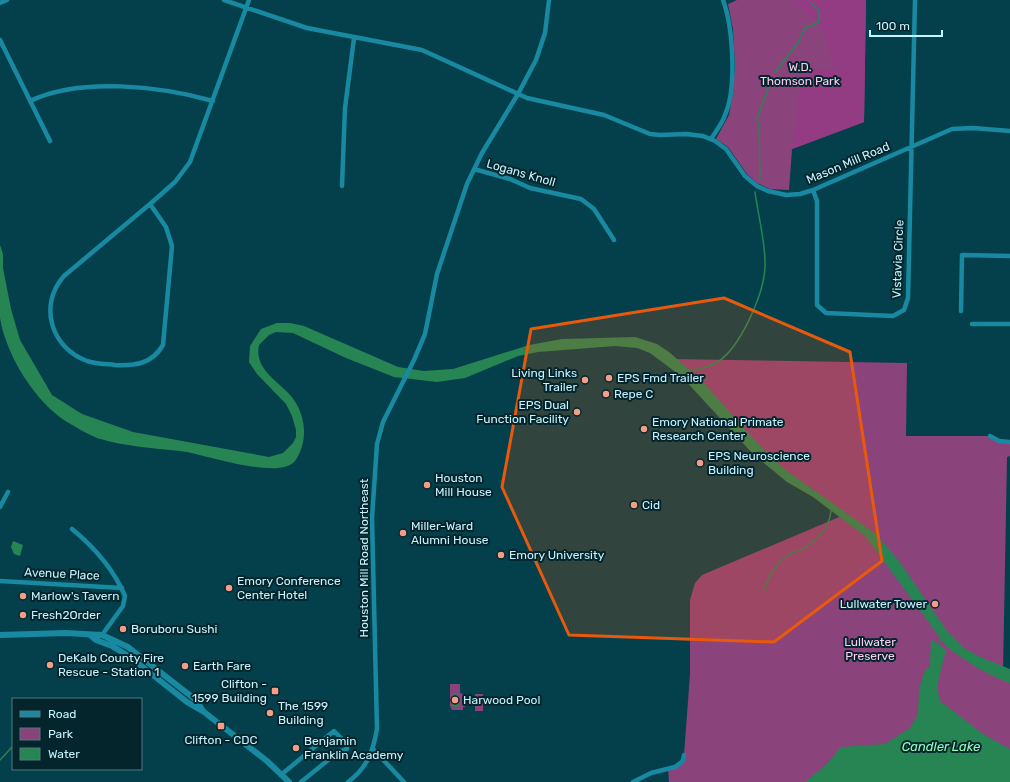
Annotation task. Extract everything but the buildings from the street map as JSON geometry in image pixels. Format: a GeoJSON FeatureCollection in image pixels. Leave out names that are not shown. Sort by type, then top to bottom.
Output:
{"type":"FeatureCollection","features":[{"type":"Feature","properties":{"kind":"main road"},"geometry":{"type":"LineString","coordinates":[[0,635],[66,633],[102,635],[115,640],[138,655],[196,700],[204,712]]}},
{"type":"Feature","properties":{"kind":"main road"},"geometry":{"type":"LineString","coordinates":[[90,635],[96,640],[130,657],[187,702],[204,712],[282,774],[289,782]]}},
{"type":"Feature","properties":{"kind":"street"},"geometry":{"type":"LineString","coordinates":[[0,3],[7,0]]}},
{"type":"Feature","properties":{"kind":"street"},"geometry":{"type":"LineString","coordinates":[[224,0],[307,28],[422,50],[518,94],[538,101],[604,116],[650,134],[692,134],[711,139],[726,114],[731,91],[730,28],[723,0]]}},
{"type":"Feature","properties":{"kind":"street"},"geometry":{"type":"LineString","coordinates":[[150,204],[166,227],[172,246],[163,345],[152,358],[139,365],[129,366],[102,364],[86,360],[68,349],[53,328],[50,308],[55,288],[64,276],[174,182],[190,162],[249,0]]}},
{"type":"Feature","properties":{"kind":"street","name":"Houston Mill Road Northeast"},"geometry":{"type":"LineString","coordinates":[[348,782],[364,766],[373,749],[377,720],[372,518],[374,467],[378,436],[425,334],[437,274],[474,169],[533,68],[547,22],[549,0]]}},
{"type":"Feature","properties":{"kind":"street","name":"Vistavia Circle"},"geometry":{"type":"LineString","coordinates":[[813,190],[817,201],[817,305],[826,313],[866,316],[897,315],[906,308],[908,298],[915,0]]}},
{"type":"Feature","properties":{"kind":"street"},"geometry":{"type":"LineString","coordinates":[[342,186],[344,108],[354,38]]}},
{"type":"Feature","properties":{"kind":"street"},"geometry":{"type":"LineString","coordinates":[[0,40],[50,141]]}},
{"type":"Feature","properties":{"kind":"street"},"geometry":{"type":"LineString","coordinates":[[30,101],[55,91],[85,87],[161,89],[213,101]]}},
{"type":"Feature","properties":{"kind":"street","name":"Mason Mill Road"},"geometry":{"type":"LineString","coordinates":[[711,139],[726,149],[745,176],[757,186],[768,191],[786,194],[800,194],[813,190],[952,129],[962,128],[1010,131]]}},
{"type":"Feature","properties":{"kind":"street","name":"Logans Knoll"},"geometry":{"type":"LineString","coordinates":[[474,169],[513,180],[530,188],[581,199],[594,209],[614,240]]}},
{"type":"Feature","properties":{"kind":"street"},"geometry":{"type":"LineString","coordinates":[[961,311],[962,255],[1010,256]]}},
{"type":"Feature","properties":{"kind":"street"},"geometry":{"type":"LineString","coordinates":[[972,324],[1010,324]]}},
{"type":"Feature","properties":{"kind":"street"},"geometry":{"type":"LineString","coordinates":[[990,436],[999,441],[1010,442]]}},
{"type":"Feature","properties":{"kind":"street"},"geometry":{"type":"LineString","coordinates":[[0,507],[8,492]]}},
{"type":"Feature","properties":{"kind":"street"},"geometry":{"type":"LineString","coordinates":[[72,529],[87,541],[114,574],[125,596],[123,606],[102,635]]}},
{"type":"Feature","properties":{"kind":"street","name":"Avenue Place"},"geometry":{"type":"LineString","coordinates":[[0,581],[122,588]]}},
{"type":"Feature","properties":{"kind":"street"},"geometry":{"type":"LineString","coordinates":[[282,774],[334,731],[347,744],[347,749],[338,752],[301,782]]}},
{"type":"Feature","properties":{"kind":"street"},"geometry":{"type":"LineString","coordinates":[[373,749],[404,782]]}},
{"type":"Feature","properties":{"kind":"street"},"geometry":{"type":"LineString","coordinates":[[633,782],[651,773],[676,767],[682,761],[684,756]]}},
{"type":"Feature","properties":{"kind":"highlighted area"},"geometry":{"type":"Polygon","coordinates":[[[724,298],[850,352],[882,561],[774,642],[569,635],[502,487],[531,329],[724,298]]]}},
{"type":"Feature","properties":{"kind":"green space","name":"W.D. Thomson Park"},"geometry":{"type":"Polygon","coordinates":[[[737,0],[866,0],[864,122],[792,149],[789,190],[770,189],[757,183],[747,174],[728,147],[716,139],[729,115],[733,92],[735,66],[733,29],[728,4],[737,0]]]}},
{"type":"Feature","properties":{"kind":"green space","name":"Lullwater Preserve"},"geometry":{"type":"Polygon","coordinates":[[[669,359],[907,363],[906,436],[990,436],[1010,442],[1010,456],[1007,457],[1003,673],[1010,676],[1010,782],[669,782],[668,768],[675,767],[684,755],[690,674],[690,600],[695,583],[702,575],[844,515],[782,471],[669,359]]]}},
{"type":"Feature","properties":{"kind":"green space"},"geometry":{"type":"Polygon","coordinates":[[[450,684],[460,684],[460,693],[465,695],[465,707],[463,707],[463,710],[452,710],[450,706],[450,684]]]}},
{"type":"Feature","properties":{"kind":"green space"},"geometry":{"type":"Polygon","coordinates":[[[475,694],[483,694],[483,711],[475,711],[475,694]]]}},
{"type":"Feature","properties":{"kind":"shaded area"},"geometry":{"type":"Polygon","coordinates":[[[792,0],[866,0],[864,122],[792,149],[799,109],[797,100],[804,71],[835,68],[821,26],[792,0]]]}},
{"type":"Feature","properties":{"kind":"water"},"geometry":{"type":"Polygon","coordinates":[[[0,245],[3,254],[3,268],[11,309],[20,340],[52,395],[82,414],[133,432],[269,457],[283,453],[293,443],[296,437],[296,430],[292,416],[286,404],[257,374],[249,362],[250,346],[261,329],[277,323],[290,323],[304,326],[398,367],[424,371],[453,369],[529,345],[562,339],[635,337],[657,344],[669,352],[701,380],[762,448],[787,471],[876,534],[899,561],[947,631],[964,648],[980,657],[1010,669],[1010,683],[977,668],[947,647],[866,537],[813,497],[787,482],[753,454],[682,377],[650,353],[637,348],[615,346],[538,352],[518,356],[465,378],[437,382],[394,377],[346,358],[293,333],[276,332],[269,335],[259,345],[258,353],[260,361],[268,374],[291,396],[296,403],[303,419],[304,436],[295,461],[287,466],[260,468],[227,462],[187,452],[108,441],[97,438],[85,432],[55,413],[33,390],[15,362],[3,332],[0,318],[0,245]]]}},
{"type":"Feature","properties":{"kind":"water"},"geometry":{"type":"Polygon","coordinates":[[[13,541],[23,545],[20,556],[14,554],[11,547],[13,541]]]}},
{"type":"Feature","properties":{"kind":"water","name":"Candler Lake"},"geometry":{"type":"Polygon","coordinates":[[[931,639],[946,650],[937,686],[940,701],[983,734],[1010,749],[1010,782],[805,782],[826,765],[841,747],[885,744],[910,728],[918,714],[919,689],[925,670],[930,667],[931,639]]]}},
{"type":"Feature","properties":{"kind":"water","name":"Harwood Pool"},"geometry":{"type":"Polygon","coordinates":[[[451,695],[458,695],[459,706],[455,707],[452,706],[451,695]]]}},
{"type":"Feature","properties":{"kind":"waterway"},"geometry":{"type":"LineString","coordinates":[[775,73],[799,41],[805,28],[819,22],[819,10],[811,3]]}},
{"type":"Feature","properties":{"kind":"waterway"},"geometry":{"type":"LineString","coordinates":[[760,180],[759,126],[757,119],[769,86]]}},
{"type":"Feature","properties":{"kind":"waterway"},"geometry":{"type":"LineString","coordinates":[[690,371],[716,363],[725,356],[742,334],[755,306],[764,278],[765,267],[763,239],[755,192]]}},
{"type":"Feature","properties":{"kind":"waterway"},"geometry":{"type":"LineString","coordinates":[[764,589],[772,572],[780,561],[787,555],[806,547],[821,534],[828,524],[831,511]]}},
{"type":"Feature","properties":{"kind":"waterway"},"geometry":{"type":"LineString","coordinates":[[939,644],[941,638]]}},
{"type":"Feature","properties":{"kind":"waterway"},"geometry":{"type":"LineString","coordinates":[[0,760],[12,747]]}},
{"type":"Feature","properties":{"kind":"place","name":"EPS Fmd Trailer"},"geometry":{"type":"Point","coordinates":[609,378]}},
{"type":"Feature","properties":{"kind":"place","name":"Living Links Trailer"},"geometry":{"type":"Point","coordinates":[585,380]}},
{"type":"Feature","properties":{"kind":"place","name":"Repe C"},"geometry":{"type":"Point","coordinates":[606,394]}},
{"type":"Feature","properties":{"kind":"place","name":"EPS Dual Function Facility"},"geometry":{"type":"Point","coordinates":[577,412]}},
{"type":"Feature","properties":{"kind":"place","name":"Emory National Primate Research Center"},"geometry":{"type":"Point","coordinates":[644,429]}},
{"type":"Feature","properties":{"kind":"place","name":"EPS Neuroscience Building"},"geometry":{"type":"Point","coordinates":[700,463]}},
{"type":"Feature","properties":{"kind":"place","name":"Houston Mill House"},"geometry":{"type":"Point","coordinates":[427,485]}},
{"type":"Feature","properties":{"kind":"place","name":"Cid"},"geometry":{"type":"Point","coordinates":[634,505]}},
{"type":"Feature","properties":{"kind":"place","name":"Miller-Ward Alumni House"},"geometry":{"type":"Point","coordinates":[403,533]}},
{"type":"Feature","properties":{"kind":"place","name":"Emory University"},"geometry":{"type":"Point","coordinates":[501,555]}},
{"type":"Feature","properties":{"kind":"place","name":"Emory Conference Center Hotel"},"geometry":{"type":"Point","coordinates":[229,588]}},
{"type":"Feature","properties":{"kind":"place","name":"Marlow's Tavern"},"geometry":{"type":"Point","coordinates":[23,596]}},
{"type":"Feature","properties":{"kind":"place","name":"Lullwater Tower"},"geometry":{"type":"Point","coordinates":[935,604]}},
{"type":"Feature","properties":{"kind":"place","name":"Fresh2Order"},"geometry":{"type":"Point","coordinates":[23,615]}},
{"type":"Feature","properties":{"kind":"place","name":"Boruboru Sushi"},"geometry":{"type":"Point","coordinates":[123,629]}},
{"type":"Feature","properties":{"kind":"place","name":"DeKalb County Fire Rescue - Station 1"},"geometry":{"type":"Point","coordinates":[50,665]}},
{"type":"Feature","properties":{"kind":"place","name":"Earth Fare"},"geometry":{"type":"Point","coordinates":[185,666]}},
{"type":"Feature","properties":{"kind":"place","name":"Clifton - 1599 Building"},"geometry":{"type":"Point","coordinates":[275,691]}},
{"type":"Feature","properties":{"kind":"place","name":"Harwood Pool"},"geometry":{"type":"Point","coordinates":[455,700]}},
{"type":"Feature","properties":{"kind":"place","name":"The 1599 Building"},"geometry":{"type":"Point","coordinates":[270,713]}},
{"type":"Feature","properties":{"kind":"place","name":"Clifton - CDC"},"geometry":{"type":"Point","coordinates":[221,726]}},
{"type":"Feature","properties":{"kind":"place","name":"Benjamin Franklin Academy"},"geometry":{"type":"Point","coordinates":[296,748]}}]}
